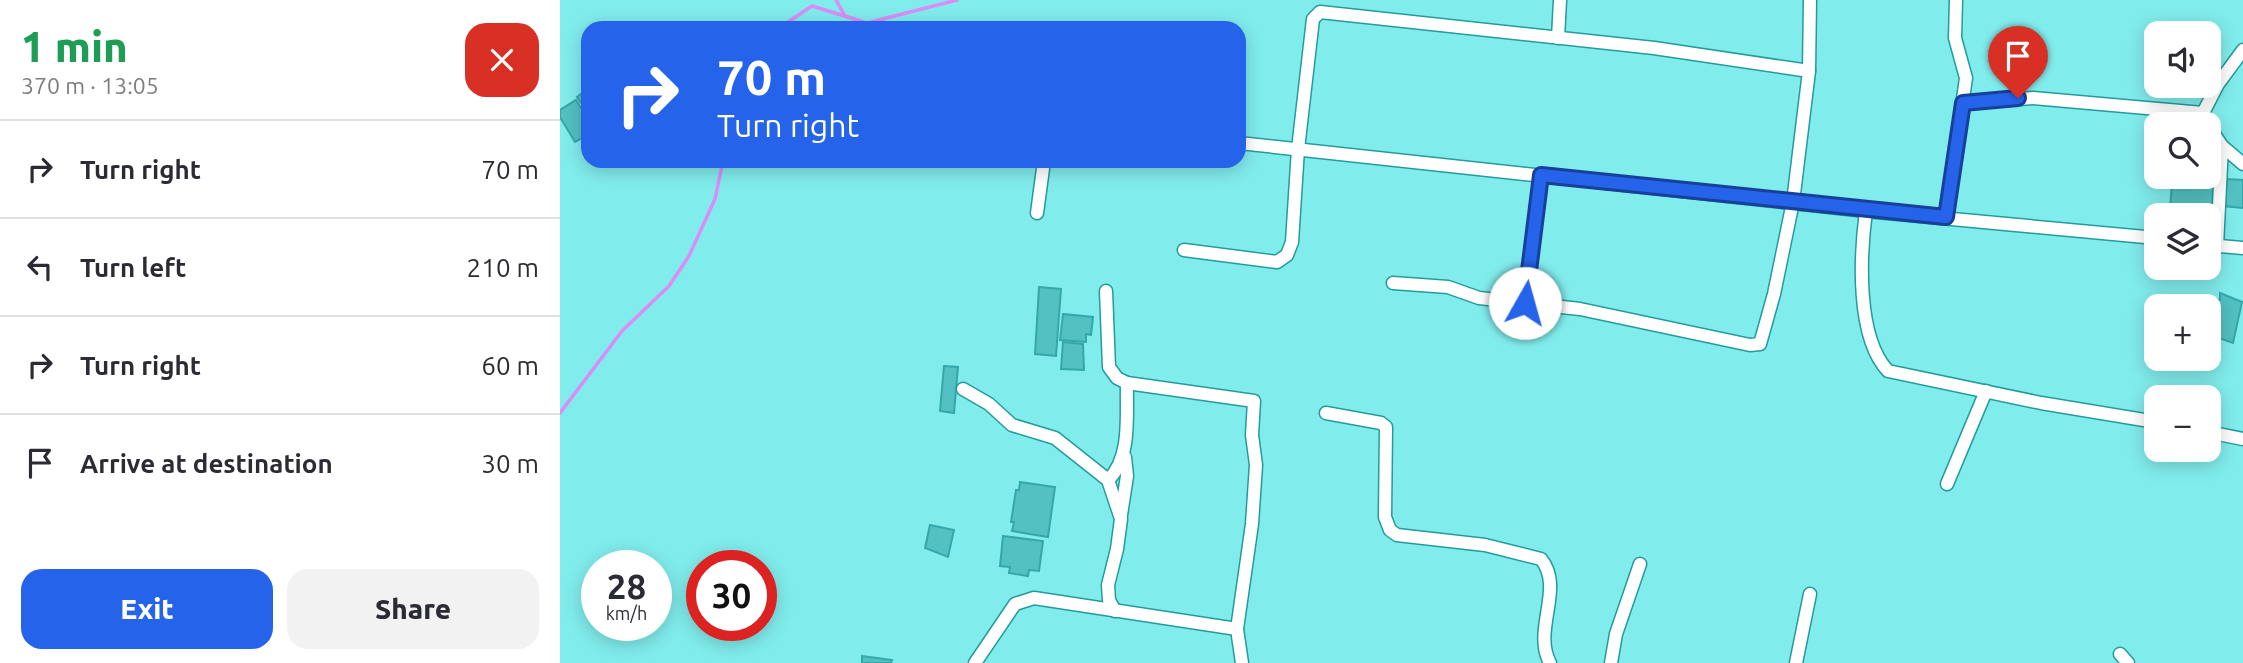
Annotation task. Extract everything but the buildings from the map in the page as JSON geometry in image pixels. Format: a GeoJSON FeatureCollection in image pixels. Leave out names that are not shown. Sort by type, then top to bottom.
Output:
{"type":"FeatureCollection","features":[{"type":"Feature","properties":{"kind":"street"},"geometry":{"type":"LineString","coordinates":[[1558,38],[1560,0]]}},
{"type":"Feature","properties":{"kind":"street"},"geometry":{"type":"LineString","coordinates":[[1393,283],[1448,287],[1479,298],[1580,309],[1750,345],[1760,344],[1774,294],[1793,202],[1809,71],[1810,0]]}},
{"type":"Feature","properties":{"kind":"street"},"geometry":{"type":"LineString","coordinates":[[1946,217],[1966,78],[1955,37],[1956,0]]}},
{"type":"Feature","properties":{"kind":"street"},"geometry":{"type":"LineString","coordinates":[[1184,250],[1281,261],[1292,242],[1298,149],[1313,19],[1320,12],[1654,48],[1809,71]]}},
{"type":"Feature","properties":{"kind":"street"},"geometry":{"type":"LineString","coordinates":[[2210,112],[2218,84],[2243,50]]}},
{"type":"Feature","properties":{"kind":"street"},"geometry":{"type":"LineString","coordinates":[[1963,103],[2033,98],[2144,113]]}},
{"type":"Feature","properties":{"kind":"street"},"geometry":{"type":"LineString","coordinates":[[1246,144],[1866,211],[2144,238]]}},
{"type":"Feature","properties":{"kind":"street"},"geometry":{"type":"LineString","coordinates":[[2222,146],[2243,164]]}},
{"type":"Feature","properties":{"kind":"street"},"geometry":{"type":"LineString","coordinates":[[2217,203],[2222,146]]}},
{"type":"Feature","properties":{"kind":"street"},"geometry":{"type":"LineString","coordinates":[[1037,213],[1043,168]]}},
{"type":"Feature","properties":{"kind":"street"},"geometry":{"type":"LineString","coordinates":[[1525,303],[1541,175]]}},
{"type":"Feature","properties":{"kind":"street"},"geometry":{"type":"LineString","coordinates":[[1866,211],[1861,251],[1870,340],[1876,359],[1888,371],[2144,420]]}},
{"type":"Feature","properties":{"kind":"street"},"geometry":{"type":"LineString","coordinates":[[2221,246],[2243,248]]}},
{"type":"Feature","properties":{"kind":"street"},"geometry":{"type":"LineString","coordinates":[[1106,291],[1109,368],[1117,378],[1127,383],[1250,398],[1254,401],[1252,435],[1256,456],[1252,524],[1237,629],[1242,663]]}},
{"type":"Feature","properties":{"kind":"street"},"geometry":{"type":"LineString","coordinates":[[1115,611],[1109,600],[1108,585],[1117,549],[1127,476],[1124,451],[1127,383]]}},
{"type":"Feature","properties":{"kind":"street"},"geometry":{"type":"LineString","coordinates":[[963,389],[989,404],[1012,425],[1055,438],[1108,480],[1121,519]]}},
{"type":"Feature","properties":{"kind":"street"},"geometry":{"type":"LineString","coordinates":[[1947,484],[1986,391]]}},
{"type":"Feature","properties":{"kind":"street"},"geometry":{"type":"LineString","coordinates":[[1326,413],[1381,423],[1386,427],[1385,517],[1390,530],[1397,535],[1485,545],[1541,559],[1548,567],[1550,578],[1542,640],[1550,663]]}},
{"type":"Feature","properties":{"kind":"street"},"geometry":{"type":"LineString","coordinates":[[2221,435],[2243,439]]}},
{"type":"Feature","properties":{"kind":"street"},"geometry":{"type":"LineString","coordinates":[[1108,480],[1118,471],[1124,451]]}},
{"type":"Feature","properties":{"kind":"street"},"geometry":{"type":"LineString","coordinates":[[1611,663],[1616,635],[1640,564]]}},
{"type":"Feature","properties":{"kind":"street"},"geometry":{"type":"LineString","coordinates":[[1796,663],[1810,594]]}},
{"type":"Feature","properties":{"kind":"street"},"geometry":{"type":"LineString","coordinates":[[975,663],[1011,610],[1023,600],[1045,598],[1237,629]]}},
{"type":"Feature","properties":{"kind":"waterway"},"geometry":{"type":"LineString","coordinates":[[836,0],[845,16],[861,21]]}},
{"type":"Feature","properties":{"kind":"waterway"},"geometry":{"type":"LineString","coordinates":[[875,21],[957,0]]}},
{"type":"Feature","properties":{"kind":"waterway"},"geometry":{"type":"LineString","coordinates":[[790,21],[812,6],[861,21]]}},
{"type":"Feature","properties":{"kind":"waterway"},"geometry":{"type":"LineString","coordinates":[[560,413],[622,331],[669,286],[689,256],[715,199],[722,168]]}},
{"type":"Feature","properties":{"kind":"route"},"geometry":{"type":"LineString","coordinates":[[1525,303],[1541,175],[1866,211],[1946,217],[1963,103],[2018,98]]}}]}
